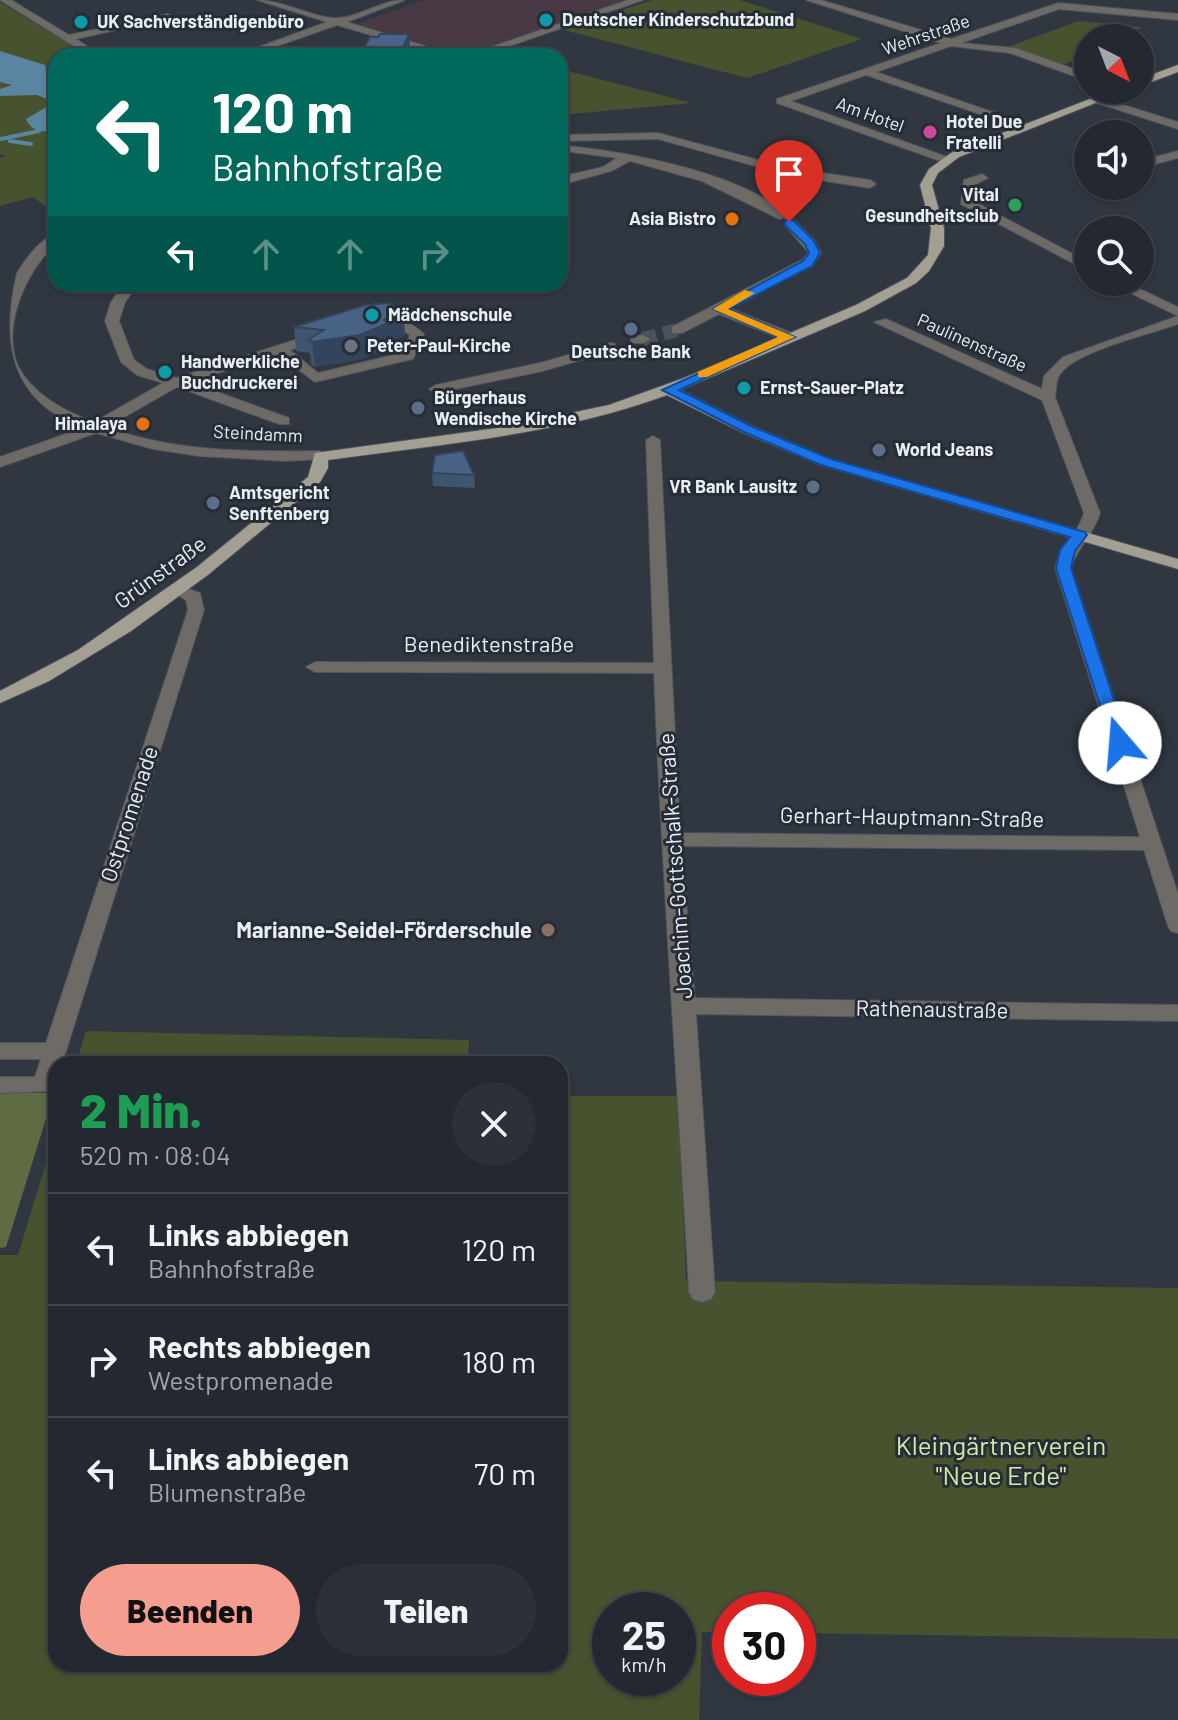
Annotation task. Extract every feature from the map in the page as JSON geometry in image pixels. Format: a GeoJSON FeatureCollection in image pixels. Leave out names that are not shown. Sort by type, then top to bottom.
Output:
{"type":"FeatureCollection","features":[{"type":"Feature","properties":{"kind":"main road"},"geometry":{"type":"LineString","coordinates":[[1154,77],[1178,68]]}},
{"type":"Feature","properties":{"kind":"main road"},"geometry":{"type":"LineString","coordinates":[[946,160],[972,147],[1087,104]]}},
{"type":"Feature","properties":{"kind":"main road","name":"Steindamm"},"geometry":{"type":"LineString","coordinates":[[320,456],[557,422],[613,408],[669,390],[886,296],[929,263],[938,246],[939,233],[926,185],[933,171],[946,160]]}},
{"type":"Feature","properties":{"kind":"main road"},"geometry":{"type":"LineString","coordinates":[[669,390],[749,430],[826,462],[1178,564]]}},
{"type":"Feature","properties":{"kind":"main road","name":"Grünstraße"},"geometry":{"type":"LineString","coordinates":[[0,698],[41,679],[101,643],[175,589],[315,479],[320,468],[320,456]]}},
{"type":"Feature","properties":{"kind":"street"},"geometry":{"type":"LineString","coordinates":[[4,0],[84,48]]}},
{"type":"Feature","properties":{"kind":"street"},"geometry":{"type":"LineString","coordinates":[[262,0],[426,48]]}},
{"type":"Feature","properties":{"kind":"street"},"geometry":{"type":"LineString","coordinates":[[284,6],[302,0]]}},
{"type":"Feature","properties":{"kind":"street"},"geometry":{"type":"LineString","coordinates":[[262,48],[400,0]]}},
{"type":"Feature","properties":{"kind":"street"},"geometry":{"type":"LineString","coordinates":[[494,48],[638,0]]}},
{"type":"Feature","properties":{"kind":"street"},"geometry":{"type":"LineString","coordinates":[[811,0],[965,47],[992,46],[1074,73]]}},
{"type":"Feature","properties":{"kind":"street"},"geometry":{"type":"LineString","coordinates":[[1058,6],[1069,0]]}},
{"type":"Feature","properties":{"kind":"street","name":"Wehrstraße"},"geometry":{"type":"LineString","coordinates":[[781,101],[1058,6],[1178,17]]}},
{"type":"Feature","properties":{"kind":"street"},"geometry":{"type":"LineString","coordinates":[[67,38],[168,17]]}},
{"type":"Feature","properties":{"kind":"street"},"geometry":{"type":"LineString","coordinates":[[867,72],[1000,118]]}},
{"type":"Feature","properties":{"kind":"street","name":"Am Hotel"},"geometry":{"type":"LineString","coordinates":[[781,101],[946,160]]}},
{"type":"Feature","properties":{"kind":"street"},"geometry":{"type":"LineString","coordinates":[[1110,104],[1178,126]]}},
{"type":"Feature","properties":{"kind":"street"},"geometry":{"type":"LineString","coordinates":[[568,138],[658,136],[787,171],[870,184]]}},
{"type":"Feature","properties":{"kind":"street"},"geometry":{"type":"LineString","coordinates":[[568,149],[630,156],[689,170],[742,192],[786,219],[810,243],[815,253],[807,263],[677,330]]}},
{"type":"Feature","properties":{"kind":"street"},"geometry":{"type":"LineString","coordinates":[[1154,161],[1178,154]]}},
{"type":"Feature","properties":{"kind":"street"},"geometry":{"type":"LineString","coordinates":[[568,179],[607,169],[630,156]]}},
{"type":"Feature","properties":{"kind":"street"},"geometry":{"type":"LineString","coordinates":[[982,178],[968,183],[965,201],[1074,259]]}},
{"type":"Feature","properties":{"kind":"street","name":"Steindamm"},"geometry":{"type":"LineString","coordinates":[[48,247],[6,292],[4,320],[11,369],[51,409],[94,428],[156,444],[273,458],[320,456]]}},
{"type":"Feature","properties":{"kind":"street"},"geometry":{"type":"LineString","coordinates":[[125,292],[118,302],[112,321],[117,341],[128,362],[174,383],[232,400],[284,421]]}},
{"type":"Feature","properties":{"kind":"street"},"geometry":{"type":"LineString","coordinates":[[1144,296],[1178,312]]}},
{"type":"Feature","properties":{"kind":"street"},"geometry":{"type":"LineString","coordinates":[[719,309],[789,337]]}},
{"type":"Feature","properties":{"kind":"street"},"geometry":{"type":"LineString","coordinates":[[280,349],[315,378],[408,356],[417,334],[393,320],[365,322]]}},
{"type":"Feature","properties":{"kind":"street"},"geometry":{"type":"LineString","coordinates":[[1178,320],[1068,360],[1051,376],[1048,397],[1092,513],[1068,550],[1063,568],[1178,926]]}},
{"type":"Feature","properties":{"kind":"street","name":"Paulinenstraße"},"geometry":{"type":"LineString","coordinates":[[881,322],[1048,397]]}},
{"type":"Feature","properties":{"kind":"street"},"geometry":{"type":"LineString","coordinates":[[0,462],[94,428],[174,383],[337,331]]}},
{"type":"Feature","properties":{"kind":"street"},"geometry":{"type":"LineString","coordinates":[[436,389],[550,366],[610,347]]}},
{"type":"Feature","properties":{"kind":"street","name":"Joachim-Gottschalk-Straße"},"geometry":{"type":"LineString","coordinates":[[653,440],[671,839],[685,1006],[702,1292]]}},
{"type":"Feature","properties":{"kind":"street","name":"Ostpromenade"},"geometry":{"type":"LineString","coordinates":[[53,1056],[196,610],[194,597],[175,589]]}},
{"type":"Feature","properties":{"kind":"street","name":"Benediktenstraße"},"geometry":{"type":"LineString","coordinates":[[315,667],[663,668]]}},
{"type":"Feature","properties":{"kind":"street","name":"Gerhart-Hauptmann-Straße"},"geometry":{"type":"LineString","coordinates":[[671,839],[1152,844]]}},
{"type":"Feature","properties":{"kind":"street","name":"Rathenaustraße"},"geometry":{"type":"LineString","coordinates":[[685,1006],[1178,1013]]}},
{"type":"Feature","properties":{"kind":"street"},"geometry":{"type":"LineString","coordinates":[[0,1051],[54,1051]]}},
{"type":"Feature","properties":{"kind":"street","name":"Ostpromenade"},"geometry":{"type":"LineString","coordinates":[[0,1085],[44,1085],[48,1071]]}},
{"type":"Feature","properties":{"kind":"shaded area"},"geometry":{"type":"Polygon","coordinates":[[[424,0],[630,0],[489,48],[438,48],[357,24],[424,0]]]}},
{"type":"Feature","properties":{"kind":"green space"},"geometry":{"type":"Polygon","coordinates":[[[652,0],[740,0],[862,39],[747,78],[564,30],[652,0]]]}},
{"type":"Feature","properties":{"kind":"green space"},"geometry":{"type":"Polygon","coordinates":[[[0,2],[76,48],[48,48],[48,207],[33,197],[0,206],[0,158],[5,156],[0,154],[0,2]]]}},
{"type":"Feature","properties":{"kind":"green space"},"geometry":{"type":"Polygon","coordinates":[[[1078,21],[1110,24],[1074,24],[1074,60],[1062,65],[1005,48],[1078,21]]]}},
{"type":"Feature","properties":{"kind":"green space"},"geometry":{"type":"Polygon","coordinates":[[[568,71],[692,103],[568,114],[568,71]]]}},
{"type":"Feature","properties":{"kind":"green space"},"geometry":{"type":"Polygon","coordinates":[[[86,1031],[469,1040],[468,1056],[78,1056],[86,1031]]]}},
{"type":"Feature","properties":{"kind":"green space"},"geometry":{"type":"Polygon","coordinates":[[[0,1092],[48,1093],[48,1112],[6,1247],[0,1248],[0,1092]]]}},
{"type":"Feature","properties":{"kind":"green space","name":"Kleingärtnerverein \"Neue Erde\""},"geometry":{"type":"Polygon","coordinates":[[[568,1096],[679,1096],[686,1281],[1178,1288],[1178,1639],[816,1633],[816,1592],[712,1592],[712,1632],[702,1632],[699,1720],[0,1720],[0,1255],[18,1255],[48,1156],[48,1672],[568,1672],[568,1096]]]}},
{"type":"Feature","properties":{"kind":"water"},"geometry":{"type":"Polygon","coordinates":[[[0,51],[45,65],[48,99],[37,95],[0,96],[0,89],[12,85],[0,82],[0,51]]]}},
{"type":"Feature","properties":{"kind":"water"},"geometry":{"type":"Polygon","coordinates":[[[48,106],[48,131],[34,129],[26,119],[48,106]]]}},
{"type":"Feature","properties":{"kind":"building"},"geometry":{"type":"Polygon","coordinates":[[[380,34],[409,34],[402,48],[364,48],[370,37],[380,34]]]}},
{"type":"Feature","properties":{"kind":"building"},"geometry":{"type":"Polygon","coordinates":[[[389,303],[403,311],[384,320],[388,323],[360,335],[312,342],[309,339],[324,330],[294,327],[365,305],[389,303]]]}},
{"type":"Feature","properties":{"kind":"building"},"geometry":{"type":"Polygon","coordinates":[[[463,451],[474,475],[432,473],[435,455],[463,451]]]}},
{"type":"Feature","properties":{"kind":"waterway"},"geometry":{"type":"LineString","coordinates":[[1,139],[39,131]]}},
{"type":"Feature","properties":{"kind":"waterway"},"geometry":{"type":"LineString","coordinates":[[10,141],[31,144]]}},
{"type":"Feature","properties":{"kind":"tunnel"},"geometry":{"type":"LineString","coordinates":[[643,339],[677,330]]}},
{"type":"Feature","properties":{"kind":"slow traffic"},"geometry":{"type":"LineString","coordinates":[[703,375],[789,337],[719,309],[749,293]]}},
{"type":"Feature","properties":{"kind":"place","name":"Deutscher Kinderschutzbund"},"geometry":{"type":"Point","coordinates":[546,20]}},
{"type":"Feature","properties":{"kind":"place","name":"UK Sachverständigenbüro"},"geometry":{"type":"Point","coordinates":[81,22]}},
{"type":"Feature","properties":{"kind":"place","name":"Hotel Due Fratelli"},"geometry":{"type":"Point","coordinates":[930,132]}},
{"type":"Feature","properties":{"kind":"place","name":"Vital Gesundheitsclub"},"geometry":{"type":"Point","coordinates":[1015,205]}},
{"type":"Feature","properties":{"kind":"place","name":"Asia Bistro"},"geometry":{"type":"Point","coordinates":[732,219]}},
{"type":"Feature","properties":{"kind":"place","name":"Mädchenschule"},"geometry":{"type":"Point","coordinates":[372,315]}},
{"type":"Feature","properties":{"kind":"place","name":"Deutsche Bank"},"geometry":{"type":"Point","coordinates":[631,329]}},
{"type":"Feature","properties":{"kind":"place","name":"Peter-Paul-Kirche"},"geometry":{"type":"Point","coordinates":[351,346]}},
{"type":"Feature","properties":{"kind":"place","name":"Handwerkliche Buchdruckerei"},"geometry":{"type":"Point","coordinates":[165,372]}},
{"type":"Feature","properties":{"kind":"place","name":"Ernst-Sauer-Platz"},"geometry":{"type":"Point","coordinates":[744,388]}},
{"type":"Feature","properties":{"kind":"place","name":"Bürgerhaus Wendische Kirche"},"geometry":{"type":"Point","coordinates":[418,408]}},
{"type":"Feature","properties":{"kind":"place","name":"Himalaya"},"geometry":{"type":"Point","coordinates":[143,424]}},
{"type":"Feature","properties":{"kind":"place","name":"World Jeans"},"geometry":{"type":"Point","coordinates":[879,450]}},
{"type":"Feature","properties":{"kind":"place","name":"VR Bank Lausitz"},"geometry":{"type":"Point","coordinates":[813,487]}},
{"type":"Feature","properties":{"kind":"place","name":"Amtsgericht Senftenberg"},"geometry":{"type":"Point","coordinates":[213,503]}},
{"type":"Feature","properties":{"kind":"place","name":"Marianne-Seidel-Förderschule"},"geometry":{"type":"Point","coordinates":[548,930]}},
{"type":"Feature","properties":{"kind":"route"},"geometry":{"type":"LineString","coordinates":[[789,222],[810,243],[815,253],[807,263],[719,309],[789,337],[669,390],[749,430],[826,462],[1080,535],[1068,550],[1063,568],[1120,743]]}}]}
